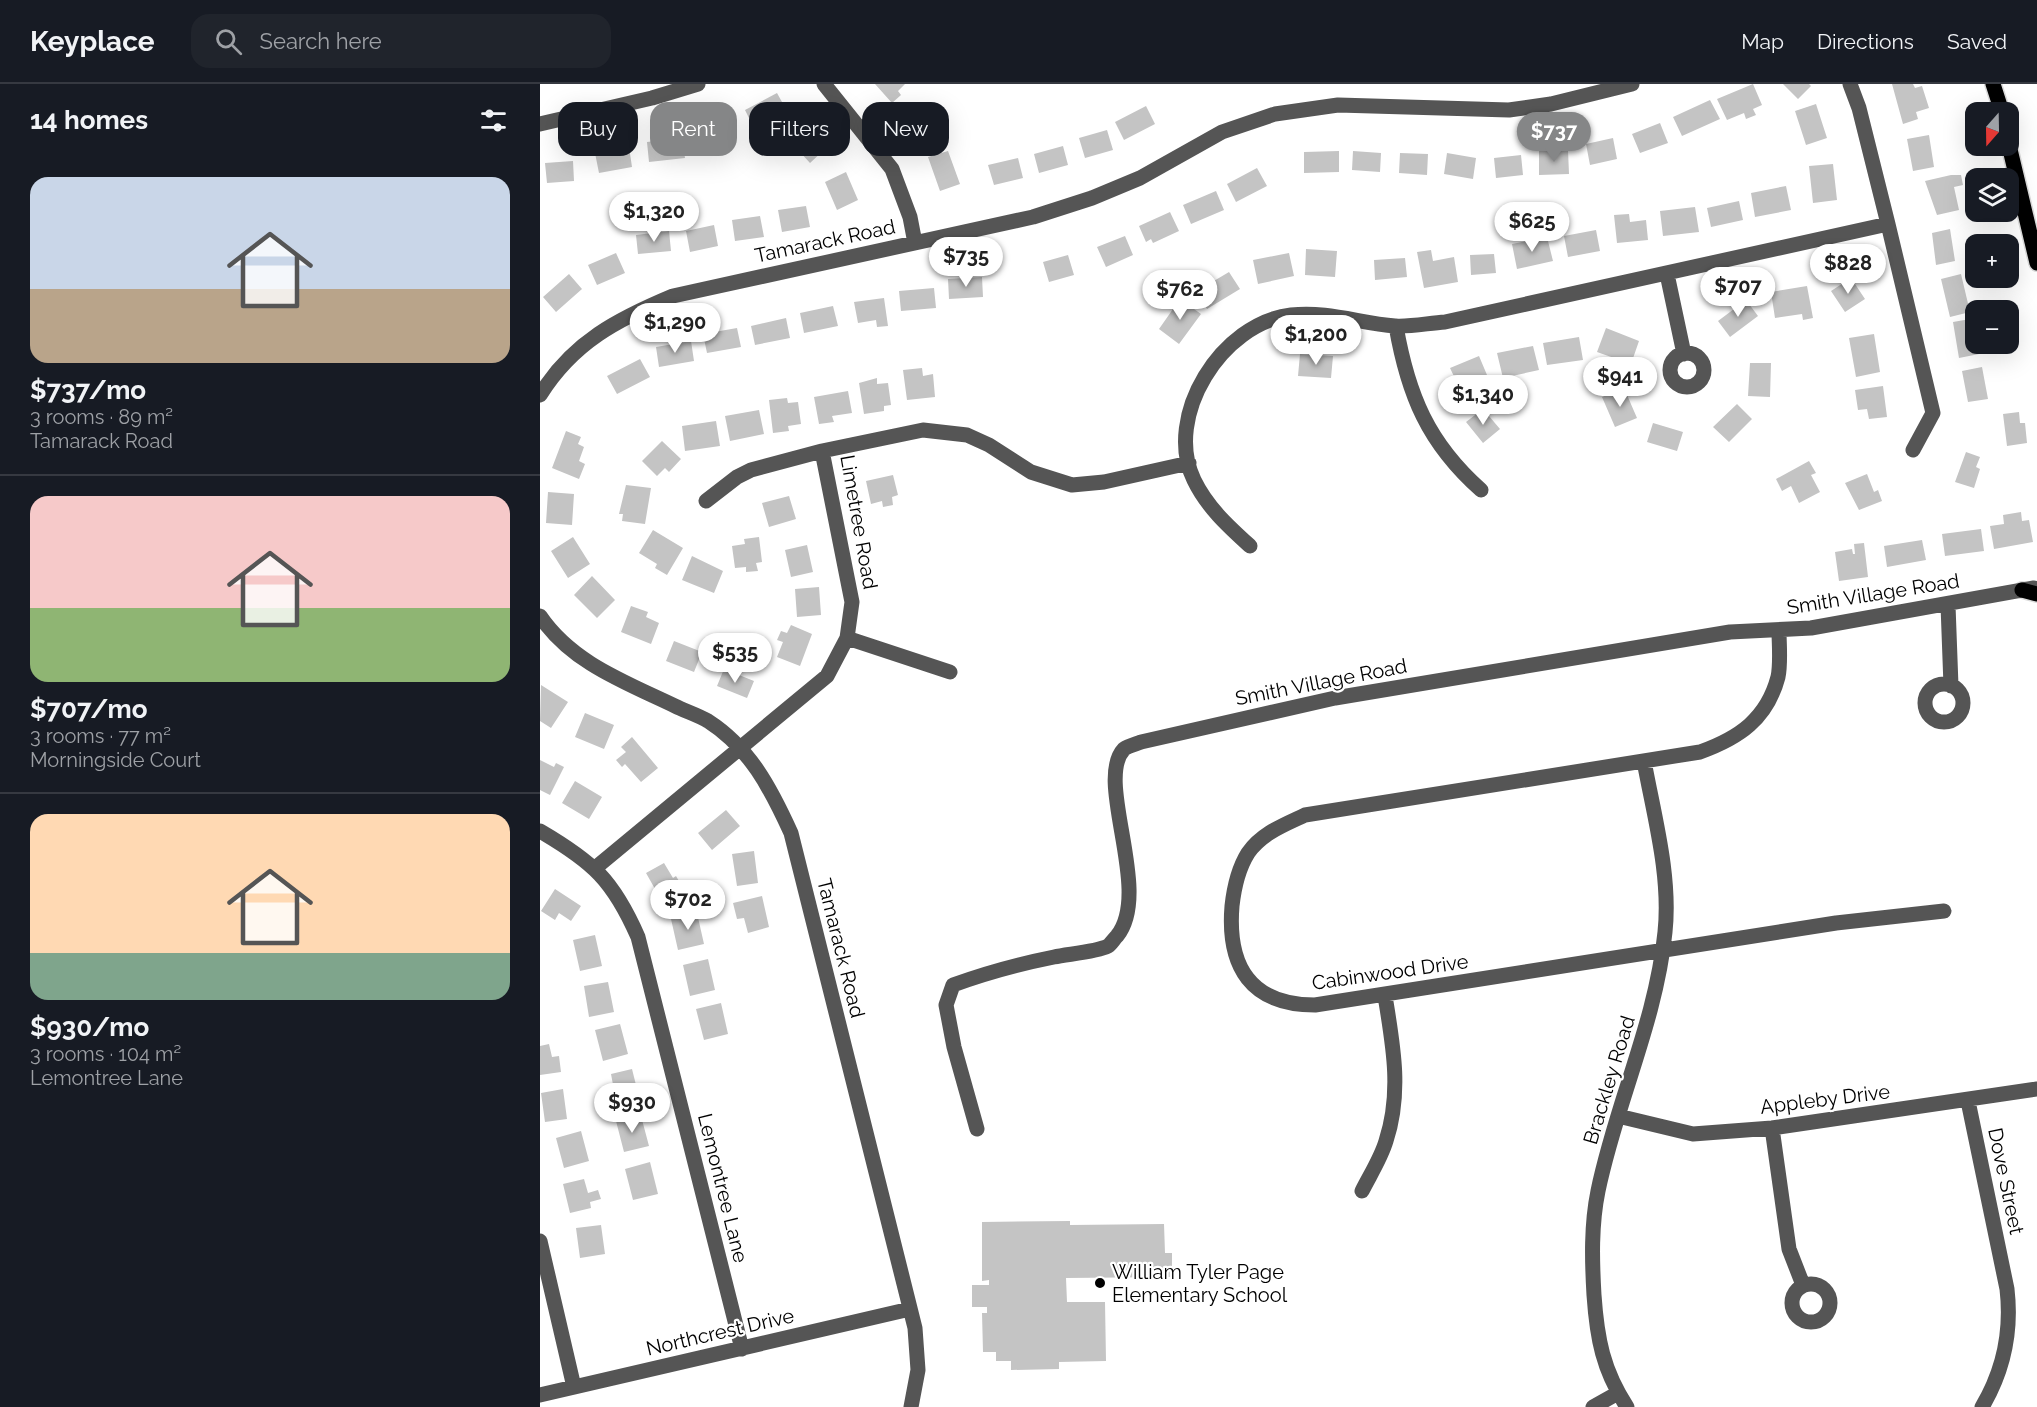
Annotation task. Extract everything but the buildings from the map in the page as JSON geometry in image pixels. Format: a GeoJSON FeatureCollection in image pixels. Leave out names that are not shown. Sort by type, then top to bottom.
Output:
{"type":"FeatureCollection","features":[{"type":"Feature","properties":{"kind":"main road"},"geometry":{"type":"LineString","coordinates":[[1993,84],[1999,102]]}},
{"type":"Feature","properties":{"kind":"main road"},"geometry":{"type":"LineString","coordinates":[[2012,156],[2037,263]]}},
{"type":"Feature","properties":{"kind":"street"},"geometry":{"type":"LineString","coordinates":[[540,124],[652,98],[698,84]]}},
{"type":"Feature","properties":{"kind":"street"},"geometry":{"type":"LineString","coordinates":[[825,84],[892,168],[910,217],[915,243]]}},
{"type":"Feature","properties":{"kind":"street","name":"Tamarack Road"},"geometry":{"type":"LineString","coordinates":[[540,395],[571,355],[590,339],[626,316],[673,296],[1033,217],[1092,198],[1140,178],[1222,132],[1275,114],[1338,105],[1509,110],[1551,105],[1609,88],[1632,84]]}},
{"type":"Feature","properties":{"kind":"street"},"geometry":{"type":"LineString","coordinates":[[1850,84],[1859,108],[1933,413],[1912,450]]}},
{"type":"Feature","properties":{"kind":"street"},"geometry":{"type":"LineString","coordinates":[[1250,546],[1216,515],[1194,479],[1185,447],[1191,408],[1205,374],[1230,343],[1258,325],[1289,315],[1329,314],[1396,326],[1445,322],[1888,224]]}},
{"type":"Feature","properties":{"kind":"street"},"geometry":{"type":"LineString","coordinates":[[1667,274],[1684,354]]}},
{"type":"Feature","properties":{"kind":"street"},"geometry":{"type":"LineString","coordinates":[[1396,326],[1403,366],[1419,412],[1452,462],[1481,490]]}},
{"type":"Feature","properties":{"kind":"street","name":"Limetree Road"},"geometry":{"type":"LineString","coordinates":[[594,869],[827,676],[847,638],[852,602],[822,451],[923,430],[947,432],[967,435],[989,445],[1031,472],[1072,485],[1104,482],[1190,463]]}},
{"type":"Feature","properties":{"kind":"street"},"geometry":{"type":"LineString","coordinates":[[706,501],[736,477],[751,470],[822,451]]}},
{"type":"Feature","properties":{"kind":"street","name":"Smith Village Road"},"geometry":{"type":"LineString","coordinates":[[977,1129],[954,1047],[946,1005],[953,985],[1007,968],[1108,946],[1123,928],[1129,906],[1128,869],[1117,803],[1117,779],[1118,762],[1125,748],[1141,742],[1335,698],[1730,632],[1811,628],[2032,591]]}},
{"type":"Feature","properties":{"kind":"street"},"geometry":{"type":"LineString","coordinates":[[1948,604],[1951,686]]}},
{"type":"Feature","properties":{"kind":"street","name":"Tamarack Road"},"geometry":{"type":"LineString","coordinates":[[540,616],[551,632],[591,666],[708,721],[751,759],[771,789],[791,833],[910,1309],[918,1370],[911,1407]]}},
{"type":"Feature","properties":{"kind":"street","name":"Cabinwood Drive"},"geometry":{"type":"LineString","coordinates":[[1779,630],[1778,675],[1770,699],[1756,720],[1730,742],[1700,752],[1305,815],[1267,834],[1248,854],[1234,884],[1230,926],[1233,954],[1242,970],[1256,988],[1289,1005],[1315,1005],[1385,996],[1836,923],[1944,911]]}},
{"type":"Feature","properties":{"kind":"street"},"geometry":{"type":"LineString","coordinates":[[847,638],[950,672]]}},
{"type":"Feature","properties":{"kind":"street","name":"Brackley Road"},"geometry":{"type":"LineString","coordinates":[[1627,1407],[1618,1392],[1597,1339],[1591,1257],[1597,1193],[1618,1116],[1651,1013],[1666,930],[1664,872],[1644,761]]}},
{"type":"Feature","properties":{"kind":"street","name":"Lemontree Lane"},"geometry":{"type":"LineString","coordinates":[[540,831],[575,853],[610,884],[623,903],[638,937],[742,1349]]}},
{"type":"Feature","properties":{"kind":"street"},"geometry":{"type":"LineString","coordinates":[[1362,1191],[1386,1142],[1395,1106],[1396,1067],[1385,996]]}},
{"type":"Feature","properties":{"kind":"street","name":"Appleby Drive"},"geometry":{"type":"LineString","coordinates":[[1618,1116],[1694,1134],[1772,1128],[1968,1101],[2037,1089]]}},
{"type":"Feature","properties":{"kind":"street","name":"Dove Street"},"geometry":{"type":"LineString","coordinates":[[1968,1101],[2007,1289],[2010,1317],[2005,1355],[1992,1390],[1982,1407]]}},
{"type":"Feature","properties":{"kind":"street"},"geometry":{"type":"LineString","coordinates":[[1772,1128],[1789,1249],[1803,1285]]}},
{"type":"Feature","properties":{"kind":"street"},"geometry":{"type":"LineString","coordinates":[[540,1241],[574,1388]]}},
{"type":"Feature","properties":{"kind":"street","name":"Northcrest Drive"},"geometry":{"type":"LineString","coordinates":[[540,1395],[910,1309]]}},
{"type":"Feature","properties":{"kind":"street"},"geometry":{"type":"LineString","coordinates":[[1593,1407],[1618,1392]]}},
{"type":"Feature","properties":{"kind":"place","name":"William Tyler Page Elementary School"},"geometry":{"type":"Point","coordinates":[1100,1283]}}]}
